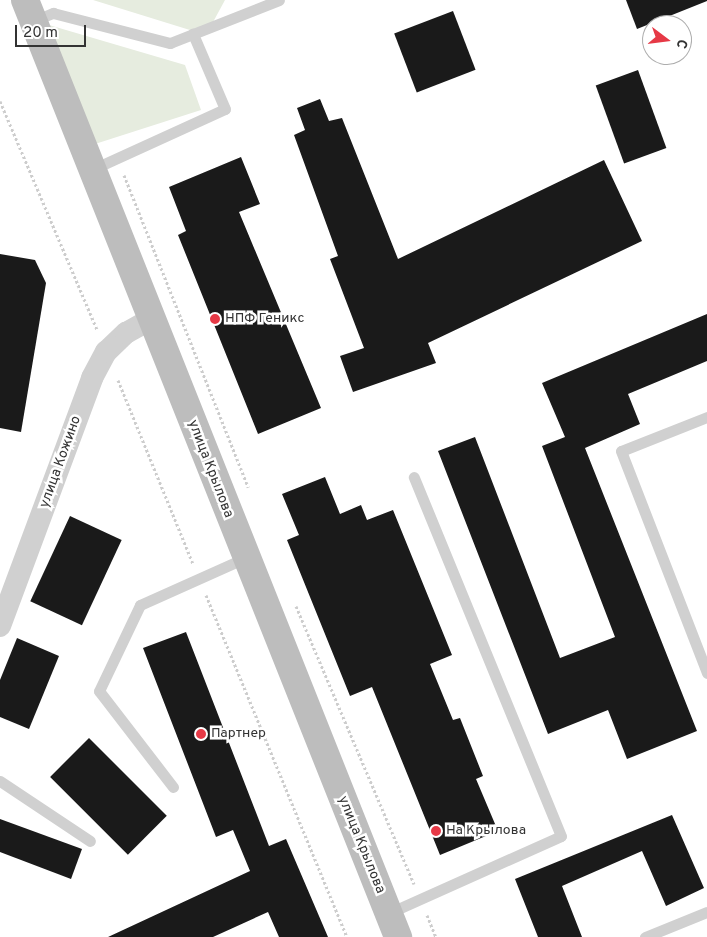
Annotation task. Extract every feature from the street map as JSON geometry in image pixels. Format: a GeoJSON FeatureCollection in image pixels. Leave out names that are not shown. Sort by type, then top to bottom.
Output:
{"type":"FeatureCollection","features":[{"type":"Feature","properties":{"kind":"main road","name":"улица Крылова"},"geometry":{"type":"LineString","coordinates":[[28,11],[90,171],[151,318],[394,925]]}},
{"type":"Feature","properties":{"kind":"street","name":"улица Кожино"},"geometry":{"type":"LineString","coordinates":[[0,626],[92,378],[106,352],[126,333],[151,318]]}},
{"type":"Feature","properties":{"kind":"lane"},"geometry":{"type":"LineString","coordinates":[[28,11],[53,13],[170,43],[279,0]]}},
{"type":"Feature","properties":{"kind":"lane"},"geometry":{"type":"LineString","coordinates":[[90,171],[225,109],[193,34]]}},
{"type":"Feature","properties":{"kind":"lane"},"geometry":{"type":"LineString","coordinates":[[707,417],[621,450],[707,673]]}},
{"type":"Feature","properties":{"kind":"lane"},"geometry":{"type":"LineString","coordinates":[[394,925],[420,899],[561,836],[414,477]]}},
{"type":"Feature","properties":{"kind":"lane"},"geometry":{"type":"LineString","coordinates":[[173,787],[99,690],[140,606],[246,558]]}},
{"type":"Feature","properties":{"kind":"lane"},"geometry":{"type":"LineString","coordinates":[[0,781],[90,841]]}},
{"type":"Feature","properties":{"kind":"lane"},"geometry":{"type":"LineString","coordinates":[[645,937],[707,912]]}},
{"type":"Feature","properties":{"kind":"path"},"geometry":{"type":"LineString","coordinates":[[0,101],[106,352],[347,937]]}},
{"type":"Feature","properties":{"kind":"path"},"geometry":{"type":"LineString","coordinates":[[116,159],[136,196],[245,471],[250,496]]}},
{"type":"Feature","properties":{"kind":"path"},"geometry":{"type":"LineString","coordinates":[[292,597],[436,937]]}},
{"type":"Feature","properties":{"kind":"shaded area"},"geometry":{"type":"Polygon","coordinates":[[[93,0],[225,0],[206,35],[93,0]]]}},
{"type":"Feature","properties":{"kind":"shaded area"},"geometry":{"type":"Polygon","coordinates":[[[49,25],[185,65],[201,110],[95,144],[49,25]]]}},
{"type":"Feature","properties":{"kind":"building"},"geometry":{"type":"Polygon","coordinates":[[[626,0],[707,0],[672,15],[642,15],[642,27],[637,29],[626,0]]]}},
{"type":"Feature","properties":{"kind":"building"},"geometry":{"type":"Polygon","coordinates":[[[453,11],[476,70],[417,92],[394,34],[453,11]]]}},
{"type":"Feature","properties":{"kind":"building"},"geometry":{"type":"Polygon","coordinates":[[[638,70],[666,148],[624,163],[596,85],[638,70]]]}},
{"type":"Feature","properties":{"kind":"building"},"geometry":{"type":"Polygon","coordinates":[[[320,99],[329,121],[342,118],[398,259],[604,160],[642,241],[428,343],[436,363],[353,392],[340,356],[364,348],[330,259],[338,256],[294,135],[305,130],[297,108],[320,99]]]}},
{"type":"Feature","properties":{"kind":"building"},"geometry":{"type":"Polygon","coordinates":[[[241,157],[260,204],[239,212],[321,408],[258,434],[178,235],[186,231],[169,187],[241,157]]]}},
{"type":"Feature","properties":{"kind":"building"},"geometry":{"type":"Polygon","coordinates":[[[0,254],[35,260],[46,283],[21,432],[0,428],[0,254]]]}},
{"type":"Feature","properties":{"kind":"building"},"geometry":{"type":"Polygon","coordinates":[[[707,314],[707,361],[628,394],[640,424],[585,448],[697,731],[627,759],[608,710],[548,734],[438,451],[475,437],[560,658],[615,637],[542,446],[565,437],[542,383],[707,314]]]}},
{"type":"Feature","properties":{"kind":"building"},"geometry":{"type":"Polygon","coordinates":[[[325,477],[340,514],[361,505],[367,520],[393,510],[452,655],[430,664],[453,720],[460,718],[483,776],[476,779],[498,831],[440,855],[372,687],[350,696],[287,540],[299,535],[282,494],[325,477]]]}},
{"type":"Feature","properties":{"kind":"building"},"geometry":{"type":"Polygon","coordinates":[[[70,516],[122,540],[82,625],[30,601],[70,516]]]}},
{"type":"Feature","properties":{"kind":"building"},"geometry":{"type":"Polygon","coordinates":[[[186,632],[269,846],[286,839],[328,937],[279,937],[268,912],[213,937],[108,937],[250,871],[233,830],[216,837],[143,648],[186,632]]]}},
{"type":"Feature","properties":{"kind":"building"},"geometry":{"type":"Polygon","coordinates":[[[17,638],[59,656],[29,729],[0,717],[0,680],[17,638]]]}},
{"type":"Feature","properties":{"kind":"building"},"geometry":{"type":"Polygon","coordinates":[[[89,738],[167,816],[128,855],[50,777],[89,738]]]}},
{"type":"Feature","properties":{"kind":"building"},"geometry":{"type":"Polygon","coordinates":[[[672,815],[704,888],[666,906],[642,851],[562,886],[582,937],[538,937],[515,879],[672,815]]]}},
{"type":"Feature","properties":{"kind":"building"},"geometry":{"type":"Polygon","coordinates":[[[0,819],[82,849],[71,879],[0,852],[0,819]]]}},
{"type":"Feature","properties":{"kind":"place","name":"НПФ Геникс"},"geometry":{"type":"Point","coordinates":[215,319]}},
{"type":"Feature","properties":{"kind":"place","name":"Партнер"},"geometry":{"type":"Point","coordinates":[201,734]}},
{"type":"Feature","properties":{"kind":"place","name":"На Крылова"},"geometry":{"type":"Point","coordinates":[436,831]}}]}
